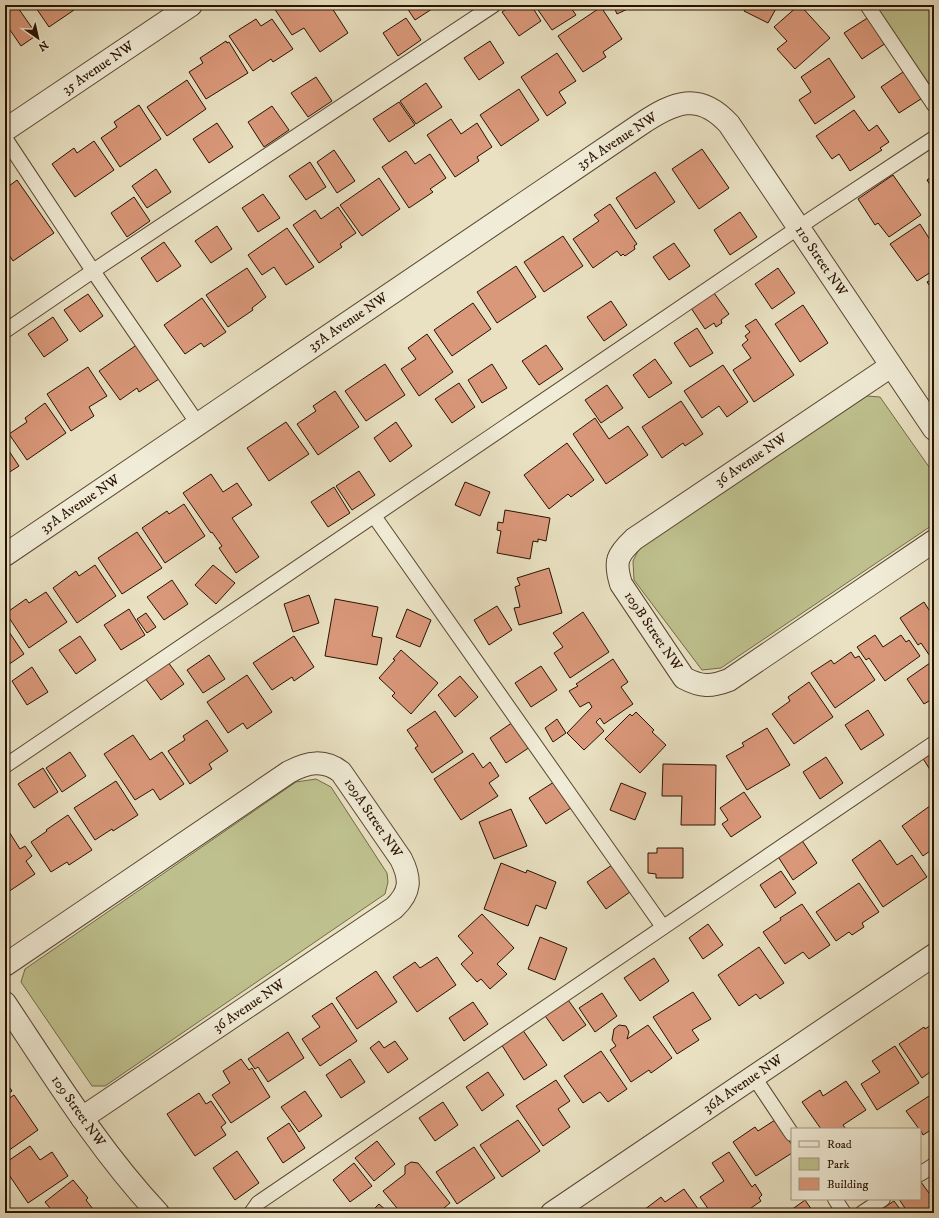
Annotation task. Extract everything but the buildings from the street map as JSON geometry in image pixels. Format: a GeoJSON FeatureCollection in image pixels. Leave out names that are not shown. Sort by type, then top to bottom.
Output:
{"type":"FeatureCollection","features":[{"type":"Feature","properties":{"kind":"street","name":"35 Avenue NW"},"geometry":{"type":"LineString","coordinates":[[5,130],[191,5]]}},
{"type":"Feature","properties":{"kind":"street","name":"35A Avenue NW"},"geometry":{"type":"LineString","coordinates":[[5,555],[656,114],[685,103],[698,103]]}},
{"type":"Feature","properties":{"kind":"street","name":"110 Street NW"},"geometry":{"type":"LineString","coordinates":[[698,103],[711,108],[720,114],[729,124],[934,429]]}},
{"type":"Feature","properties":{"kind":"street","name":"36 Avenue NW"},"geometry":{"type":"LineString","coordinates":[[617,561],[623,549],[634,539],[891,366]]}},
{"type":"Feature","properties":{"kind":"street","name":"109B Street NW"},"geometry":{"type":"LineString","coordinates":[[617,561],[621,584],[684,678],[694,683],[716,685],[729,680],[934,541]]}},
{"type":"Feature","properties":{"kind":"street","name":"109A Street NW"},"geometry":{"type":"LineString","coordinates":[[5,965],[289,772],[308,764],[321,763],[333,766],[341,772],[401,859],[406,870],[408,886]]}},
{"type":"Feature","properties":{"kind":"street","name":"36 Avenue NW"},"geometry":{"type":"LineString","coordinates":[[82,1118],[394,908],[406,894],[408,886]]}},
{"type":"Feature","properties":{"kind":"street","name":"36A Avenue NW"},"geometry":{"type":"LineString","coordinates":[[552,1213],[934,954]]}},
{"type":"Feature","properties":{"kind":"street","name":"109 Street NW"},"geometry":{"type":"LineString","coordinates":[[5,1003],[82,1118],[121,1170],[158,1213]]}},
{"type":"Feature","properties":{"kind":"lane"},"geometry":{"type":"LineString","coordinates":[[5,332],[93,271],[494,5]]}},
{"type":"Feature","properties":{"kind":"lane"},"geometry":{"type":"LineString","coordinates":[[867,5],[934,105]]}},
{"type":"Feature","properties":{"kind":"lane"},"geometry":{"type":"LineString","coordinates":[[5,138],[93,271],[198,424]]}},
{"type":"Feature","properties":{"kind":"lane"},"geometry":{"type":"LineString","coordinates":[[5,766],[934,138]]}},
{"type":"Feature","properties":{"kind":"lane"},"geometry":{"type":"LineString","coordinates":[[374,516],[663,927]]}},
{"type":"Feature","properties":{"kind":"lane"},"geometry":{"type":"LineString","coordinates":[[251,1213],[258,1203],[934,743]]}},
{"type":"Feature","properties":{"kind":"lane"},"geometry":{"type":"LineString","coordinates":[[754,1076],[791,1132]]}},
{"type":"Feature","properties":{"kind":"lane"},"geometry":{"type":"LineString","coordinates":[[921,1173],[934,1165]]}},
{"type":"Feature","properties":{"kind":"lane"},"geometry":{"type":"LineString","coordinates":[[836,1200],[844,1213]]}},
{"type":"Feature","properties":{"kind":"lane"},"geometry":{"type":"LineString","coordinates":[[862,1213],[882,1200]]}},
{"type":"Feature","properties":{"kind":"green space"},"geometry":{"type":"Polygon","coordinates":[[[872,5],[929,5],[934,12],[934,97],[872,5]]]}},
{"type":"Feature","properties":{"kind":"green space"},"geometry":{"type":"Polygon","coordinates":[[[867,396],[880,397],[934,474],[934,524],[721,668],[702,670],[634,580],[633,561],[640,547],[867,396]]]}},
{"type":"Feature","properties":{"kind":"green space"},"geometry":{"type":"Polygon","coordinates":[[[316,779],[331,787],[387,873],[388,882],[385,894],[105,1086],[92,1086],[21,982],[25,969],[296,782],[316,779]]]}}]}
